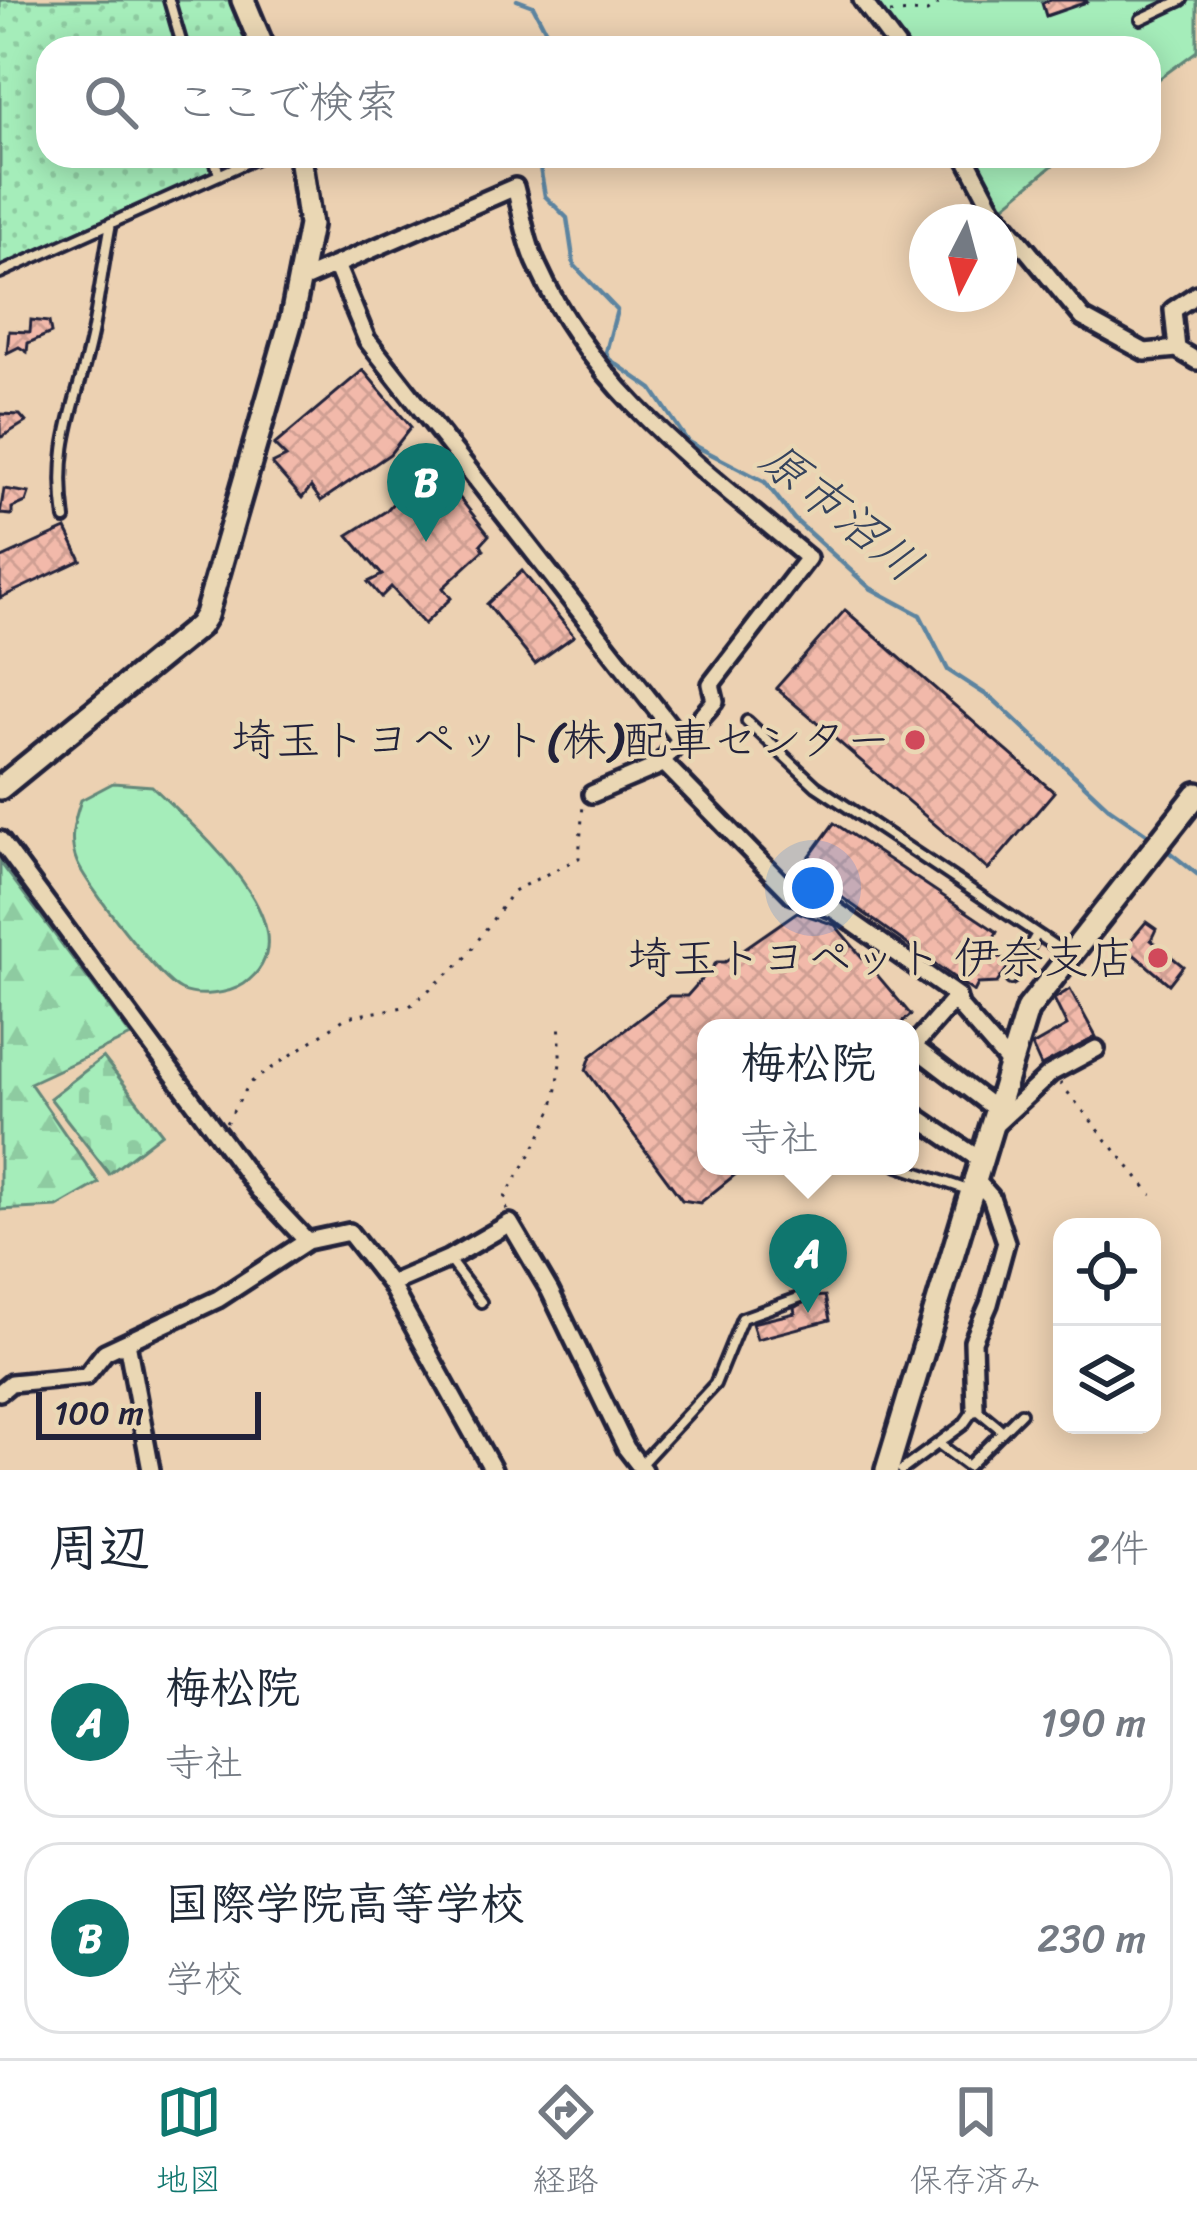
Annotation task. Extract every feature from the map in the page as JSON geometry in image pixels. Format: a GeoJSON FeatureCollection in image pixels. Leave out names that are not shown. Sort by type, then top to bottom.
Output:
{"type":"FeatureCollection","features":[{"type":"Feature","properties":{"kind":"street"},"geometry":{"type":"LineString","coordinates":[[243,0],[258,36]]}},
{"type":"Feature","properties":{"kind":"street"},"geometry":{"type":"LineString","coordinates":[[867,6],[889,36]]}},
{"type":"Feature","properties":{"kind":"street"},"geometry":{"type":"LineString","coordinates":[[0,788],[206,615],[299,281],[310,225],[301,168]]}},
{"type":"Feature","properties":{"kind":"street"},"geometry":{"type":"LineString","coordinates":[[971,168],[993,209],[1083,318],[1145,352],[1177,349],[1197,361]]}},
{"type":"Feature","properties":{"kind":"street"},"geometry":{"type":"LineString","coordinates":[[299,281],[515,187],[547,285],[569,326],[638,414],[808,558],[711,684],[715,701],[662,761],[592,794]]}},
{"type":"Feature","properties":{"kind":"street"},"geometry":{"type":"LineString","coordinates":[[336,265],[368,340],[681,740]]}},
{"type":"Feature","properties":{"kind":"street"},"geometry":{"type":"LineString","coordinates":[[1177,349],[1172,310],[1197,294]]}},
{"type":"Feature","properties":{"kind":"street"},"geometry":{"type":"LineString","coordinates":[[662,761],[793,895],[835,910],[957,996],[960,1007],[1008,1062]]}},
{"type":"Feature","properties":{"kind":"street"},"geometry":{"type":"LineString","coordinates":[[887,1470],[1027,1010],[1197,794]]}},
{"type":"Feature","properties":{"kind":"street"},"geometry":{"type":"LineString","coordinates":[[0,839],[259,1190],[307,1240]]}},
{"type":"Feature","properties":{"kind":"street"},"geometry":{"type":"LineString","coordinates":[[919,1040],[957,996]]}},
{"type":"Feature","properties":{"kind":"street"},"geometry":{"type":"LineString","coordinates":[[986,1134],[1051,1073],[1096,1049]]}},
{"type":"Feature","properties":{"kind":"street"},"geometry":{"type":"LineString","coordinates":[[919,1053],[994,1108]]}},
{"type":"Feature","properties":{"kind":"street"},"geometry":{"type":"LineString","coordinates":[[919,1121],[991,1197],[1006,1242],[973,1341],[975,1408]]}},
{"type":"Feature","properties":{"kind":"street"},"geometry":{"type":"LineString","coordinates":[[390,1284],[448,1259],[510,1223],[642,1468]]}},
{"type":"Feature","properties":{"kind":"street"},"geometry":{"type":"LineString","coordinates":[[0,1392],[11,1383],[86,1376],[105,1352],[218,1299],[307,1240],[349,1232],[390,1284],[494,1470]]}},
{"type":"Feature","properties":{"kind":"street"},"geometry":{"type":"LineString","coordinates":[[127,1342],[151,1470]]}},
{"type":"Feature","properties":{"kind":"lane"},"geometry":{"type":"LineString","coordinates":[[169,0],[180,36]]}},
{"type":"Feature","properties":{"kind":"lane"},"geometry":{"type":"LineString","coordinates":[[1141,19],[1183,0]]}},
{"type":"Feature","properties":{"kind":"lane"},"geometry":{"type":"LineString","coordinates":[[217,168],[219,175]]}},
{"type":"Feature","properties":{"kind":"lane"},"geometry":{"type":"LineString","coordinates":[[0,272],[234,168]]}},
{"type":"Feature","properties":{"kind":"lane"},"geometry":{"type":"LineString","coordinates":[[65,518],[60,484],[65,424],[91,340],[111,223]]}},
{"type":"Feature","properties":{"kind":"lane"},"geometry":{"type":"LineString","coordinates":[[747,721],[816,786],[1068,955]]}},
{"type":"Feature","properties":{"kind":"lane"},"geometry":{"type":"LineString","coordinates":[[1011,979],[1037,934]]}},
{"type":"Feature","properties":{"kind":"lane"},"geometry":{"type":"LineString","coordinates":[[919,1169],[974,1176]]}},
{"type":"Feature","properties":{"kind":"lane"},"geometry":{"type":"LineString","coordinates":[[448,1259],[481,1302]]}},
{"type":"Feature","properties":{"kind":"lane"},"geometry":{"type":"LineString","coordinates":[[642,1468],[716,1384],[742,1318],[804,1296]]}},
{"type":"Feature","properties":{"kind":"lane"},"geometry":{"type":"LineString","coordinates":[[902,1470],[940,1444],[975,1408],[1003,1431]]}},
{"type":"Feature","properties":{"kind":"lane"},"geometry":{"type":"LineString","coordinates":[[940,1444],[968,1466],[1021,1413]]}},
{"type":"Feature","properties":{"kind":"path"},"geometry":{"type":"LineString","coordinates":[[867,6],[928,12],[944,0]]}},
{"type":"Feature","properties":{"kind":"path"},"geometry":{"type":"LineString","coordinates":[[220,1134],[250,1083],[347,1017],[410,1006],[464,959],[513,891],[579,858],[584,848],[582,806],[592,794]]}},
{"type":"Feature","properties":{"kind":"path"},"geometry":{"type":"LineString","coordinates":[[510,1223],[504,1199],[554,1114],[560,1091],[559,1021]]}},
{"type":"Feature","properties":{"kind":"path"},"geometry":{"type":"LineString","coordinates":[[1051,1073],[1152,1195]]}},
{"type":"Feature","properties":{"kind":"green space"},"geometry":{"type":"Polygon","coordinates":[[[0,0],[241,0],[254,36],[36,36],[36,168],[234,168],[0,273],[0,0]]]}},
{"type":"Feature","properties":{"kind":"green space"},"geometry":{"type":"Polygon","coordinates":[[[872,0],[1197,0],[1197,51],[1161,77],[1161,36],[900,36],[872,0]]]}},
{"type":"Feature","properties":{"kind":"green space"},"geometry":{"type":"Polygon","coordinates":[[[977,168],[1050,168],[1006,204],[996,204],[977,168]]]}},
{"type":"Feature","properties":{"kind":"green space"},"geometry":{"type":"Polygon","coordinates":[[[113,783],[152,786],[241,879],[267,936],[263,962],[244,984],[213,994],[181,990],[142,951],[83,874],[73,846],[78,808],[81,800],[113,783]]]}},
{"type":"Feature","properties":{"kind":"green space"},"geometry":{"type":"Polygon","coordinates":[[[0,862],[131,1036],[30,1083],[99,1183],[57,1207],[0,1210],[0,862]]]}},
{"type":"Feature","properties":{"kind":"green space"},"geometry":{"type":"Polygon","coordinates":[[[103,1057],[162,1133],[109,1174],[50,1098],[103,1057]]]}},
{"type":"Feature","properties":{"kind":"building"},"geometry":{"type":"Polygon","coordinates":[[[1087,2],[1046,16],[1042,3],[1087,2]]]}},
{"type":"Feature","properties":{"kind":"building"},"geometry":{"type":"Polygon","coordinates":[[[31,320],[49,322],[51,333],[28,343],[27,352],[19,347],[7,353],[9,331],[30,332],[31,320]]]}},
{"type":"Feature","properties":{"kind":"building"},"geometry":{"type":"Polygon","coordinates":[[[363,370],[411,427],[390,454],[321,501],[311,487],[302,498],[272,464],[286,457],[274,445],[363,370]]]}},
{"type":"Feature","properties":{"kind":"building"},"geometry":{"type":"Polygon","coordinates":[[[0,414],[20,415],[26,422],[0,438],[0,414]]]}},
{"type":"Feature","properties":{"kind":"building"},"geometry":{"type":"Polygon","coordinates":[[[436,468],[489,535],[481,544],[484,550],[443,588],[451,598],[424,624],[391,587],[381,597],[368,582],[382,575],[348,535],[386,511],[413,481],[436,468]]]}},
{"type":"Feature","properties":{"kind":"building"},"geometry":{"type":"Polygon","coordinates":[[[4,489],[29,493],[26,502],[12,508],[12,515],[0,514],[4,489]]]}},
{"type":"Feature","properties":{"kind":"building"},"geometry":{"type":"Polygon","coordinates":[[[66,529],[81,560],[0,598],[0,559],[66,529]]]}},
{"type":"Feature","properties":{"kind":"building"},"geometry":{"type":"Polygon","coordinates":[[[522,571],[574,636],[535,664],[487,604],[522,571]]]}},
{"type":"Feature","properties":{"kind":"building","name":"埼玉トヨペット(株)配車センター"},"geometry":{"type":"Polygon","coordinates":[[[845,610],[1054,792],[988,870],[776,688],[845,610]]]}},
{"type":"Feature","properties":{"kind":"building"},"geometry":{"type":"Polygon","coordinates":[[[834,823],[997,932],[988,950],[1010,964],[997,983],[978,984],[974,992],[801,868],[834,823]]]}},
{"type":"Feature","properties":{"kind":"building"},"geometry":{"type":"Polygon","coordinates":[[[797,912],[835,925],[911,1015],[906,1019],[697,1019],[697,1175],[735,1175],[700,1203],[682,1200],[586,1070],[591,1056],[669,996],[687,996],[717,962],[725,962],[797,912]]]}},
{"type":"Feature","properties":{"kind":"building"},"geometry":{"type":"Polygon","coordinates":[[[1146,922],[1156,929],[1151,940],[1183,966],[1169,984],[1125,947],[1146,922]]]}},
{"type":"Feature","properties":{"kind":"building"},"geometry":{"type":"Polygon","coordinates":[[[1070,989],[1096,1037],[1041,1066],[1032,1046],[1067,1026],[1054,999],[1070,989]]]}},
{"type":"Feature","properties":{"kind":"building"},"geometry":{"type":"Polygon","coordinates":[[[825,1296],[830,1320],[757,1339],[752,1323],[795,1313],[794,1308],[812,1297],[825,1296]]]}},
{"type":"Feature","properties":{"kind":"waterway","name":"原市沼川"},"geometry":{"type":"LineString","coordinates":[[517,0],[533,6],[549,36]]}},
{"type":"Feature","properties":{"kind":"waterway","name":"原市沼川"},"geometry":{"type":"LineString","coordinates":[[540,168],[545,196],[567,218],[574,265],[617,310],[606,352],[609,359],[652,389],[688,442],[765,482],[794,519],[870,588],[920,615],[948,670],[994,700],[1109,808],[1151,837]]}},
{"type":"Feature","properties":{"kind":"waterway","name":"原市沼川"},"geometry":{"type":"LineString","coordinates":[[1164,848],[1197,874]]}},
{"type":"Feature","properties":{"kind":"place","name":"国際学院高等学校"},"geometry":{"type":"Point","coordinates":[426,542]}},
{"type":"Feature","properties":{"kind":"place","name":"埼玉トヨペット(株)配車センター"},"geometry":{"type":"Point","coordinates":[915,740]}},
{"type":"Feature","properties":{"kind":"place","name":"埼玉トヨペット 伊奈支店"},"geometry":{"type":"Point","coordinates":[1158,958]}},
{"type":"Feature","properties":{"kind":"place","name":"梅松院"},"geometry":{"type":"Point","coordinates":[808,1313]}}]}
